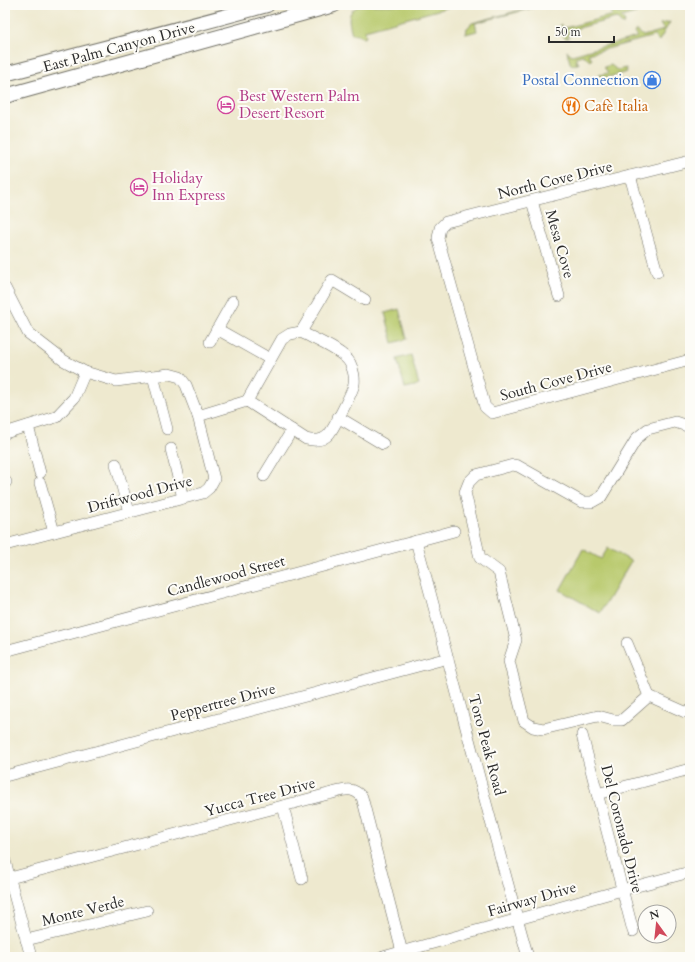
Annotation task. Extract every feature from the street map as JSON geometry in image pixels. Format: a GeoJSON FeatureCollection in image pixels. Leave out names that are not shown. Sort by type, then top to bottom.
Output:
{"type":"FeatureCollection","features":[{"type":"Feature","properties":{"kind":"main road","name":"East Palm Canyon Drive"},"geometry":{"type":"LineString","coordinates":[[5,74],[267,5]]}},
{"type":"Feature","properties":{"kind":"main road","name":"East Palm Canyon Drive"},"geometry":{"type":"LineString","coordinates":[[5,96],[334,5]]}},
{"type":"Feature","properties":{"kind":"street"},"geometry":{"type":"LineString","coordinates":[[230,15],[240,5]]}},
{"type":"Feature","properties":{"kind":"street","name":"North Cove Drive"},"geometry":{"type":"LineString","coordinates":[[438,238],[440,228],[446,222],[690,161]]}},
{"type":"Feature","properties":{"kind":"street"},"geometry":{"type":"LineString","coordinates":[[630,176],[657,272]]}},
{"type":"Feature","properties":{"kind":"street","name":"Mesa Cove"},"geometry":{"type":"LineString","coordinates":[[532,201],[559,296]]}},
{"type":"Feature","properties":{"kind":"street","name":"South Cove Drive"},"geometry":{"type":"LineString","coordinates":[[438,238],[485,407],[492,413],[690,360]]}},
{"type":"Feature","properties":{"kind":"street"},"geometry":{"type":"LineString","coordinates":[[301,332],[332,280],[365,300]]}},
{"type":"Feature","properties":{"kind":"street"},"geometry":{"type":"LineString","coordinates":[[5,288],[28,332],[63,360],[85,372],[116,380],[153,376],[167,429]]}},
{"type":"Feature","properties":{"kind":"street"},"geometry":{"type":"LineString","coordinates":[[210,342],[234,301]]}},
{"type":"Feature","properties":{"kind":"street"},"geometry":{"type":"LineString","coordinates":[[217,329],[270,359]]}},
{"type":"Feature","properties":{"kind":"street"},"geometry":{"type":"LineString","coordinates":[[198,416],[247,401],[282,339],[290,334],[301,332],[344,355],[350,363],[353,373],[354,386],[328,434],[318,440],[312,441],[306,439],[247,401]]}},
{"type":"Feature","properties":{"kind":"street"},"geometry":{"type":"LineString","coordinates":[[5,433],[56,417],[74,398],[85,372]]}},
{"type":"Feature","properties":{"kind":"street","name":"Driftwood Drive"},"geometry":{"type":"LineString","coordinates":[[5,545],[203,493],[209,488],[214,479],[198,416],[186,385],[180,377],[169,374],[153,376]]}},
{"type":"Feature","properties":{"kind":"street"},"geometry":{"type":"LineString","coordinates":[[338,417],[383,444]]}},
{"type":"Feature","properties":{"kind":"street"},"geometry":{"type":"LineString","coordinates":[[648,696],[622,720],[613,720],[598,716],[543,730],[533,727],[524,721],[509,661],[516,640],[499,572],[480,558],[465,492],[469,482],[476,475],[518,466],[582,502],[592,502],[601,498],[641,433],[648,429],[675,422],[690,427]]}},
{"type":"Feature","properties":{"kind":"street"},"geometry":{"type":"LineString","coordinates":[[28,426],[54,532]]}},
{"type":"Feature","properties":{"kind":"street"},"geometry":{"type":"LineString","coordinates":[[264,476],[292,430]]}},
{"type":"Feature","properties":{"kind":"street"},"geometry":{"type":"LineString","coordinates":[[171,449],[183,498]]}},
{"type":"Feature","properties":{"kind":"street"},"geometry":{"type":"LineString","coordinates":[[116,464],[129,512]]}},
{"type":"Feature","properties":{"kind":"street","name":"Candlewood Street"},"geometry":{"type":"LineString","coordinates":[[5,651],[454,531]]}},
{"type":"Feature","properties":{"kind":"street","name":"Toro Peak Road"},"geometry":{"type":"LineString","coordinates":[[416,541],[528,957]]}},
{"type":"Feature","properties":{"kind":"street"},"geometry":{"type":"LineString","coordinates":[[627,643],[648,696],[685,712],[690,711]]}},
{"type":"Feature","properties":{"kind":"street","name":"Peppertree Drive"},"geometry":{"type":"LineString","coordinates":[[5,776],[448,658]]}},
{"type":"Feature","properties":{"kind":"street","name":"Del Coronado Drive"},"geometry":{"type":"LineString","coordinates":[[582,735],[633,931]]}},
{"type":"Feature","properties":{"kind":"street"},"geometry":{"type":"LineString","coordinates":[[597,794],[690,769]]}},
{"type":"Feature","properties":{"kind":"street","name":"Yucca Tree Drive"},"geometry":{"type":"LineString","coordinates":[[10,878],[344,790],[357,792],[362,797],[402,952]]}},
{"type":"Feature","properties":{"kind":"street"},"geometry":{"type":"LineString","coordinates":[[283,806],[302,879]]}},
{"type":"Feature","properties":{"kind":"street"},"geometry":{"type":"LineString","coordinates":[[5,861],[31,957]]}},
{"type":"Feature","properties":{"kind":"street","name":"Fairway Drive"},"geometry":{"type":"LineString","coordinates":[[383,957],[690,872]]}},
{"type":"Feature","properties":{"kind":"street","name":"Monte Verde"},"geometry":{"type":"LineString","coordinates":[[26,940],[146,911]]}},
{"type":"Feature","properties":{"kind":"green space"},"geometry":{"type":"Polygon","coordinates":[[[362,5],[449,5],[449,7],[365,30],[366,37],[363,38],[358,34],[352,34],[349,20],[353,10],[362,5]]]}},
{"type":"Feature","properties":{"kind":"green space"},"geometry":{"type":"Polygon","coordinates":[[[627,5],[631,5],[635,9],[650,5],[663,5],[621,17],[625,22],[624,24],[616,18],[567,31],[571,36],[568,34],[567,35],[569,38],[565,38],[563,36],[560,24],[565,28],[613,15],[609,11],[611,8],[618,14],[630,10],[627,5]]]}},
{"type":"Feature","properties":{"kind":"green space"},"geometry":{"type":"Polygon","coordinates":[[[536,6],[475,23],[477,31],[466,34],[467,28],[472,23],[536,6]]]}},
{"type":"Feature","properties":{"kind":"green space"},"geometry":{"type":"Polygon","coordinates":[[[670,22],[659,41],[654,36],[588,54],[592,59],[590,61],[583,55],[575,57],[579,64],[576,60],[575,61],[578,64],[572,65],[570,63],[567,51],[572,55],[637,37],[634,33],[636,30],[643,36],[664,30],[660,24],[670,22]]]}},
{"type":"Feature","properties":{"kind":"green space"},"geometry":{"type":"Polygon","coordinates":[[[611,65],[617,70],[626,68],[627,72],[600,79],[599,75],[608,73],[604,67],[611,65]]]}},
{"type":"Feature","properties":{"kind":"green space"},"geometry":{"type":"Polygon","coordinates":[[[399,309],[407,339],[393,343],[385,313],[399,309]]]}},
{"type":"Feature","properties":{"kind":"green space"},"geometry":{"type":"Polygon","coordinates":[[[411,355],[419,385],[405,388],[397,359],[411,355]]]}},
{"type":"Feature","properties":{"kind":"green space"},"geometry":{"type":"Polygon","coordinates":[[[608,548],[631,561],[600,613],[560,590],[583,549],[601,559],[608,548]]]}},
{"type":"Feature","properties":{"kind":"place","name":"Postal Connection"},"geometry":{"type":"Point","coordinates":[652,80]}},
{"type":"Feature","properties":{"kind":"place","name":"Best Western Palm Desert Resort"},"geometry":{"type":"Point","coordinates":[226,105]}},
{"type":"Feature","properties":{"kind":"place","name":"Cafè Italia"},"geometry":{"type":"Point","coordinates":[571,106]}},
{"type":"Feature","properties":{"kind":"place","name":"Holiday Inn Express"},"geometry":{"type":"Point","coordinates":[139,187]}}]}
